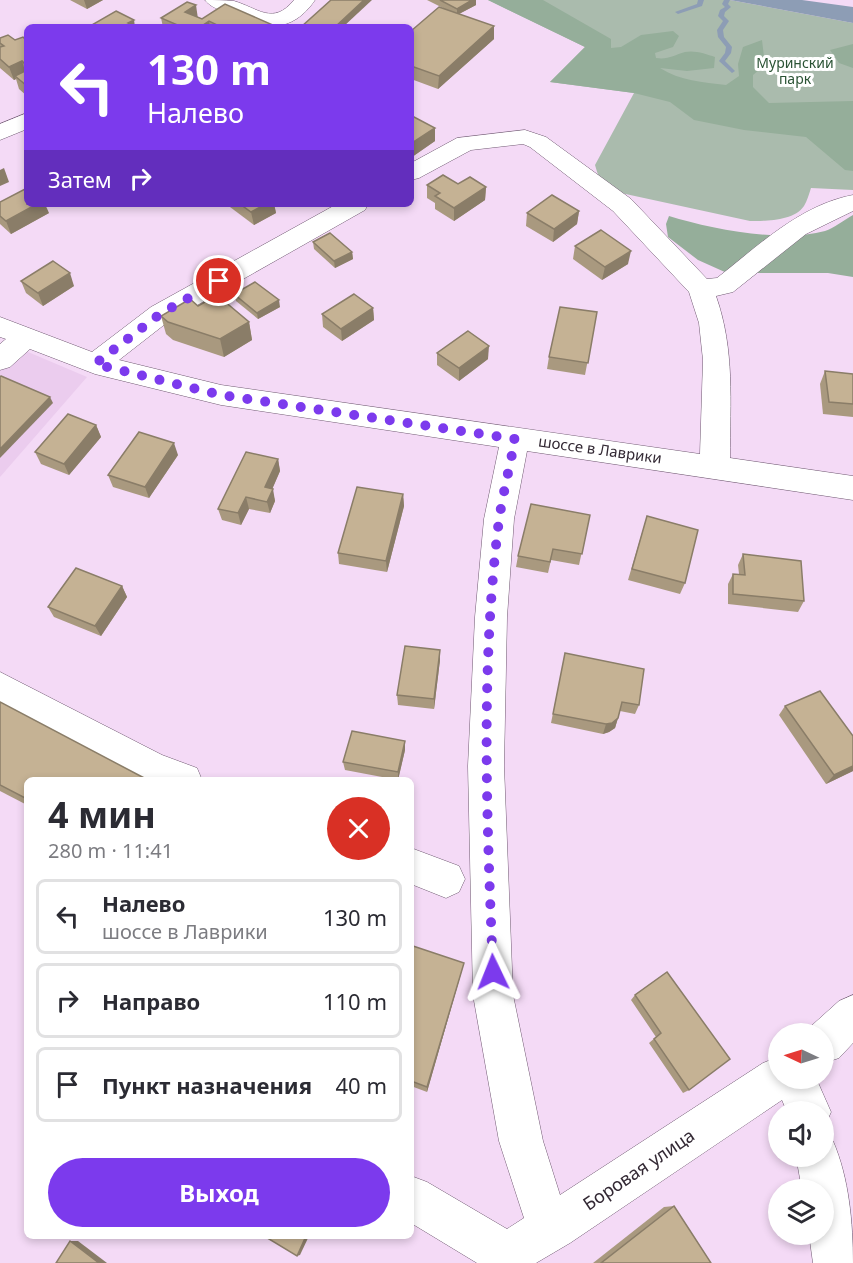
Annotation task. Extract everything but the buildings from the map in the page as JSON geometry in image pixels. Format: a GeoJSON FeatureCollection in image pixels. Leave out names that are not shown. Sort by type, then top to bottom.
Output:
{"type":"FeatureCollection","features":[{"type":"Feature","properties":{"kind":"street"},"geometry":{"type":"LineString","coordinates":[[215,0],[258,19],[272,20],[292,14],[305,0]]}},
{"type":"Feature","properties":{"kind":"street"},"geometry":{"type":"LineString","coordinates":[[0,133],[24,121]]}},
{"type":"Feature","properties":{"kind":"street"},"geometry":{"type":"LineString","coordinates":[[414,171],[465,143],[525,137],[538,142],[622,204],[701,289],[712,323],[717,360],[715,466]]}},
{"type":"Feature","properties":{"kind":"street"},"geometry":{"type":"LineString","coordinates":[[701,289],[724,286],[797,228],[842,205],[853,203]]}},
{"type":"Feature","properties":{"kind":"street"},"geometry":{"type":"LineString","coordinates":[[95,364],[160,314],[351,207]]}},
{"type":"Feature","properties":{"kind":"street","name":"шоссе в Лаврики"},"geometry":{"type":"LineString","coordinates":[[0,326],[95,364],[221,395],[853,488]]}},
{"type":"Feature","properties":{"kind":"street"},"geometry":{"type":"LineString","coordinates":[[0,360],[25,337]]}},
{"type":"Feature","properties":{"kind":"street"},"geometry":{"type":"LineString","coordinates":[[515,439],[500,519],[491,617],[486,754],[493,995],[521,1141],[542,1207],[554,1227]]}},
{"type":"Feature","properties":{"kind":"street"},"geometry":{"type":"LineString","coordinates":[[0,687],[151,768],[176,777]]}},
{"type":"Feature","properties":{"kind":"street"},"geometry":{"type":"LineString","coordinates":[[414,867],[446,879]]}},
{"type":"Feature","properties":{"kind":"street"},"geometry":{"type":"LineString","coordinates":[[834,1033],[853,1015]]}},
{"type":"Feature","properties":{"kind":"street","name":"Боровая улица"},"geometry":{"type":"LineString","coordinates":[[504,1259],[768,1085]]}},
{"type":"Feature","properties":{"kind":"street"},"geometry":{"type":"LineString","coordinates":[[820,1167],[836,1263]]}},
{"type":"Feature","properties":{"kind":"street"},"geometry":{"type":"LineString","coordinates":[[414,1200],[504,1259]]}},
{"type":"Feature","properties":{"kind":"shaded area"},"geometry":{"type":"Polygon","coordinates":[[[21,349],[87,377],[0,477],[0,369],[21,349]]]}},
{"type":"Feature","properties":{"kind":"green space","name":"Муринский парк"},"geometry":{"type":"Polygon","coordinates":[[[488,0],[730,0],[853,23],[853,190],[811,188],[804,206],[794,215],[757,221],[621,193],[598,175],[595,165],[634,93],[550,82],[585,47],[488,0]]]}},
{"type":"Feature","properties":{"kind":"green space"},"geometry":{"type":"Polygon","coordinates":[[[488,0],[543,0],[611,39],[611,48],[621,47],[641,35],[673,31],[679,36],[673,47],[655,53],[656,58],[697,52],[715,57],[714,68],[687,71],[660,68],[676,76],[700,82],[726,85],[739,76],[738,64],[743,47],[762,40],[765,65],[753,75],[753,87],[769,103],[853,101],[853,171],[845,170],[806,137],[744,130],[694,120],[670,102],[634,93],[550,82],[585,47],[488,0]]]}},
{"type":"Feature","properties":{"kind":"green space"},"geometry":{"type":"Polygon","coordinates":[[[853,44],[853,68],[839,63],[830,50],[853,44]]]}},
{"type":"Feature","properties":{"kind":"green space"},"geometry":{"type":"Polygon","coordinates":[[[853,215],[853,277],[828,273],[727,273],[698,260],[668,237],[666,224],[669,216],[725,230],[788,236],[825,231],[853,215]]]}},
{"type":"Feature","properties":{"kind":"water"},"geometry":{"type":"Polygon","coordinates":[[[730,0],[802,0],[853,7],[853,23],[730,0]]]}},
{"type":"Feature","properties":{"kind":"waterway"},"geometry":{"type":"LineString","coordinates":[[678,12],[700,5],[701,0]]}},
{"type":"Feature","properties":{"kind":"waterway"},"geometry":{"type":"LineString","coordinates":[[727,0],[725,4],[728,7],[722,11],[721,16],[726,21],[720,30],[721,37],[729,47],[722,61],[732,71]]}},
{"type":"Feature","properties":{"kind":"route"},"geometry":{"type":"LineString","coordinates":[[219,281],[160,314],[95,364],[221,395],[515,439],[500,519],[490,638],[486,766],[493,972]]}}]}
